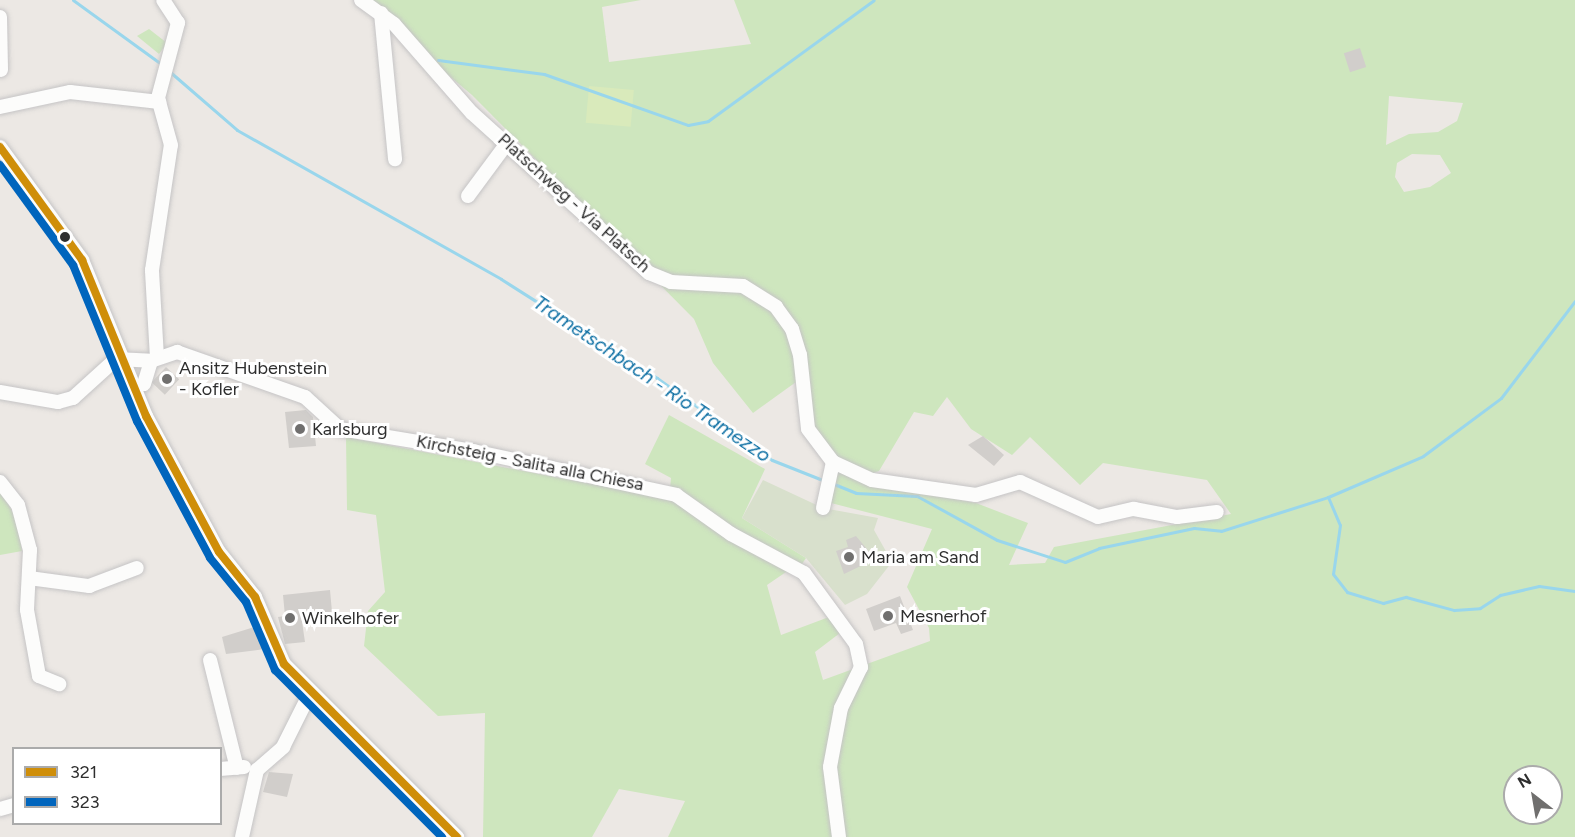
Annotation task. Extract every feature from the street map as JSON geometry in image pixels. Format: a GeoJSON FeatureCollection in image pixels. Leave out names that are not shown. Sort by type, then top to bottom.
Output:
{"type":"FeatureCollection","features":[{"type":"Feature","properties":{"kind":"street"},"geometry":{"type":"LineString","coordinates":[[144,384],[154,360],[152,270],[171,145],[159,102],[178,23],[163,0]]}},
{"type":"Feature","properties":{"kind":"street","name":"Platschweg - Via Platsch"},"geometry":{"type":"LineString","coordinates":[[361,0],[381,14],[463,104],[508,142],[649,273],[671,282],[743,286],[776,307],[792,328],[800,355],[808,429],[832,466]]}},
{"type":"Feature","properties":{"kind":"street"},"geometry":{"type":"LineString","coordinates":[[381,14],[395,159]]}},
{"type":"Feature","properties":{"kind":"street"},"geometry":{"type":"LineString","coordinates":[[0,17],[1,70]]}},
{"type":"Feature","properties":{"kind":"street"},"geometry":{"type":"LineString","coordinates":[[0,107],[70,92],[159,102]]}},
{"type":"Feature","properties":{"kind":"street"},"geometry":{"type":"LineString","coordinates":[[468,196],[508,142]]}},
{"type":"Feature","properties":{"kind":"street"},"geometry":{"type":"LineString","coordinates":[[0,147],[82,260],[146,416],[219,552],[255,597],[280,657],[310,693],[388,762],[457,837]]}},
{"type":"Feature","properties":{"kind":"street","name":"Kirchsteig - Salita alla Chiesa"},"geometry":{"type":"LineString","coordinates":[[124,360],[154,360],[177,352],[305,397],[339,429],[668,490],[731,534],[804,573],[832,607],[861,660],[833,744],[838,837]]}},
{"type":"Feature","properties":{"kind":"street"},"geometry":{"type":"LineString","coordinates":[[0,392],[58,402],[74,398],[111,362],[124,360]]}},
{"type":"Feature","properties":{"kind":"street"},"geometry":{"type":"LineString","coordinates":[[824,502],[832,466],[872,480],[976,495],[1020,482],[1098,516],[1144,509],[1177,517],[1217,512]]}},
{"type":"Feature","properties":{"kind":"street"},"geometry":{"type":"LineString","coordinates":[[0,482],[22,516],[30,550],[27,610],[39,676],[58,684]]}},
{"type":"Feature","properties":{"kind":"street"},"geometry":{"type":"LineString","coordinates":[[29,578],[89,586],[137,568]]}},
{"type":"Feature","properties":{"kind":"street"},"geometry":{"type":"LineString","coordinates":[[210,660],[237,768]]}},
{"type":"Feature","properties":{"kind":"street"},"geometry":{"type":"LineString","coordinates":[[242,837],[254,780],[266,761],[283,747],[310,693]]}},
{"type":"Feature","properties":{"kind":"street"},"geometry":{"type":"LineString","coordinates":[[222,769],[266,761]]}},
{"type":"Feature","properties":{"kind":"green space"},"geometry":{"type":"Polygon","coordinates":[[[359,0],[641,0],[602,7],[609,62],[751,44],[734,0],[1575,0],[1575,837],[668,837],[685,801],[619,789],[592,837],[483,837],[485,713],[438,716],[364,646],[368,611],[385,592],[376,515],[347,510],[346,437],[669,499],[671,478],[645,464],[669,415],[765,469],[742,518],[806,558],[795,574],[786,572],[767,585],[781,635],[829,617],[840,633],[815,652],[823,680],[930,641],[929,628],[907,587],[932,529],[831,503],[838,470],[866,482],[976,503],[1028,523],[1009,565],[1045,563],[1054,547],[1231,514],[1207,480],[1103,463],[1080,485],[1030,437],[1012,455],[971,429],[947,397],[933,416],[914,412],[879,471],[870,474],[834,458],[815,433],[796,382],[753,413],[713,363],[694,319],[472,95],[359,0]],[[1389,96],[1386,145],[1409,134],[1438,132],[1457,121],[1463,103],[1389,96]],[[1412,154],[1397,163],[1395,177],[1404,192],[1430,187],[1451,173],[1440,155],[1412,154]]]}},
{"type":"Feature","properties":{"kind":"green space"},"geometry":{"type":"Polygon","coordinates":[[[149,29],[167,43],[159,54],[137,36],[149,29]]]}},
{"type":"Feature","properties":{"kind":"green space"},"geometry":{"type":"Polygon","coordinates":[[[589,86],[634,90],[631,127],[586,123],[589,86]]]}},
{"type":"Feature","properties":{"kind":"green space"},"geometry":{"type":"Polygon","coordinates":[[[763,480],[823,508],[878,518],[874,530],[892,562],[867,594],[845,605],[806,558],[742,518],[763,480]]]}},
{"type":"Feature","properties":{"kind":"green space"},"geometry":{"type":"Polygon","coordinates":[[[0,490],[16,518],[22,551],[0,555],[0,490]]]}},
{"type":"Feature","properties":{"kind":"building"},"geometry":{"type":"Polygon","coordinates":[[[1360,48],[1366,67],[1350,72],[1344,53],[1360,48]]]}},
{"type":"Feature","properties":{"kind":"building","name":"Ansitz Hubenstein - Kofler"},"geometry":{"type":"Polygon","coordinates":[[[166,367],[179,379],[165,395],[152,382],[166,367]]]}},
{"type":"Feature","properties":{"kind":"building","name":"Karlsburg"},"geometry":{"type":"Polygon","coordinates":[[[306,410],[313,417],[316,446],[289,448],[285,412],[306,410]]]}},
{"type":"Feature","properties":{"kind":"building"},"geometry":{"type":"Polygon","coordinates":[[[983,436],[1004,455],[994,466],[968,445],[983,436]]]}},
{"type":"Feature","properties":{"kind":"building","name":"Maria am Sand"},"geometry":{"type":"Polygon","coordinates":[[[856,536],[872,555],[869,562],[844,574],[836,551],[848,547],[846,540],[856,536]]]}},
{"type":"Feature","properties":{"kind":"building","name":"Winkelhofer"},"geometry":{"type":"Polygon","coordinates":[[[330,590],[332,612],[301,615],[305,642],[285,644],[278,617],[285,616],[283,595],[330,590]]]}},
{"type":"Feature","properties":{"kind":"building","name":"Mesnerhof"},"geometry":{"type":"Polygon","coordinates":[[[900,596],[913,630],[901,634],[896,623],[874,631],[866,609],[900,596]]]}},
{"type":"Feature","properties":{"kind":"building"},"geometry":{"type":"Polygon","coordinates":[[[258,626],[265,649],[226,654],[222,637],[258,626]]]}},
{"type":"Feature","properties":{"kind":"building"},"geometry":{"type":"Polygon","coordinates":[[[269,772],[293,774],[287,797],[263,792],[269,772]]]}},
{"type":"Feature","properties":{"kind":"waterway","name":"Trametschbach - Rio Tramezzo"},"geometry":{"type":"LineString","coordinates":[[73,0],[161,64]]}},
{"type":"Feature","properties":{"kind":"waterway"},"geometry":{"type":"LineString","coordinates":[[438,60],[544,74],[688,125],[708,121],[874,0]]}},
{"type":"Feature","properties":{"kind":"waterway","name":"Trametschbach - Rio Tramezzo"},"geometry":{"type":"LineString","coordinates":[[169,71],[237,130],[501,279],[657,378],[772,460],[825,481]]}},
{"type":"Feature","properties":{"kind":"waterway","name":"Trametschbach - Rio Tramezzo"},"geometry":{"type":"LineString","coordinates":[[834,484],[856,493],[917,496],[997,540],[1065,562],[1099,548],[1194,528],[1221,531],[1328,497],[1423,456],[1501,398],[1575,301]]}},
{"type":"Feature","properties":{"kind":"waterway"},"geometry":{"type":"LineString","coordinates":[[1328,497],[1340,525],[1333,574],[1347,592],[1383,603],[1406,597],[1454,610],[1480,608],[1500,595],[1539,586],[1575,591]]}},
{"type":"Feature","properties":{"kind":"transit line","name":"321"},"geometry":{"type":"LineString","coordinates":[[0,147],[82,260],[146,416],[219,552],[255,597],[284,664],[457,837]]}},
{"type":"Feature","properties":{"kind":"transit line","name":"323"},"geometry":{"type":"LineString","coordinates":[[0,165],[73,265],[137,421],[210,558],[246,602],[275,670],[442,837]]}},
{"type":"Feature","properties":{"kind":"place","name":"Ansitz Hubenstein - Kofler"},"geometry":{"type":"Point","coordinates":[167,379]}},
{"type":"Feature","properties":{"kind":"place","name":"Karlsburg"},"geometry":{"type":"Point","coordinates":[300,429]}},
{"type":"Feature","properties":{"kind":"place","name":"Maria am Sand"},"geometry":{"type":"Point","coordinates":[849,557]}},
{"type":"Feature","properties":{"kind":"place","name":"Mesnerhof"},"geometry":{"type":"Point","coordinates":[888,616]}},
{"type":"Feature","properties":{"kind":"place","name":"Winkelhofer"},"geometry":{"type":"Point","coordinates":[290,618]}}]}
